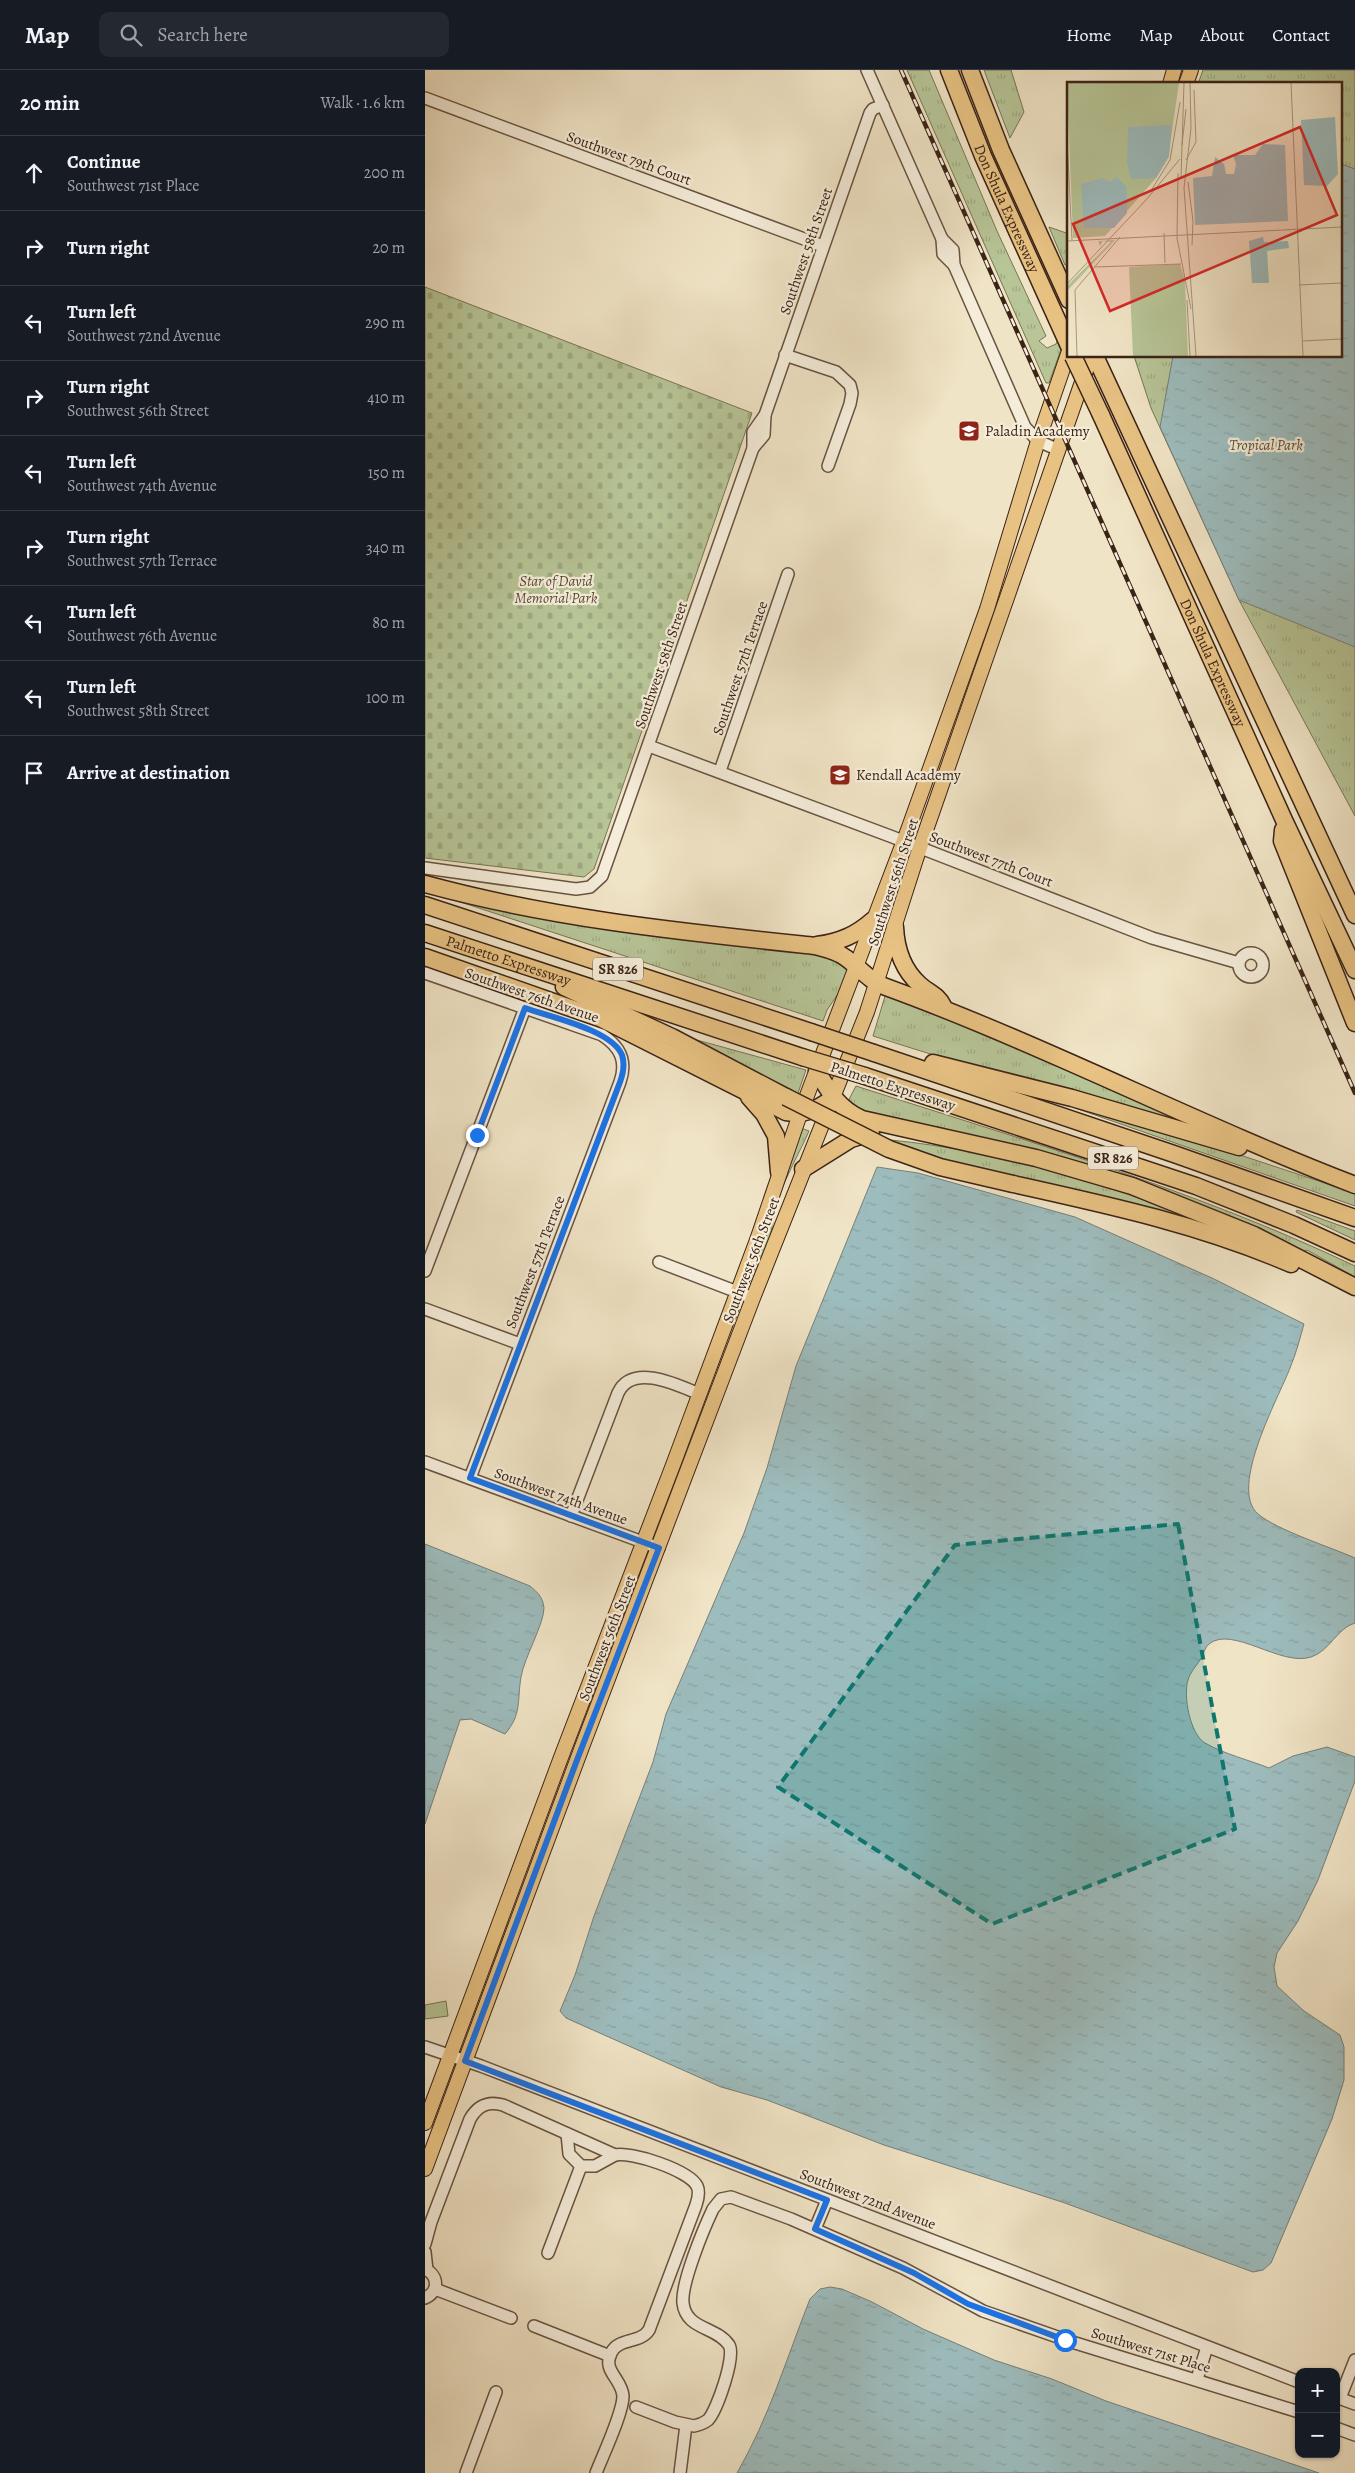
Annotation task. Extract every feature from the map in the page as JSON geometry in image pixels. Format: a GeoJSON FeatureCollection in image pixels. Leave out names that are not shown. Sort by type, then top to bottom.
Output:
{"type":"FeatureCollection","features":[{"type":"Feature","properties":{"kind":"highway","name":"Don Shula Expressway"},"geometry":{"type":"LineString","coordinates":[[949,70],[983,156],[1067,342]]}},
{"type":"Feature","properties":{"kind":"highway","name":"Don Shula Expressway"},"geometry":{"type":"LineString","coordinates":[[970,70],[1001,150],[1067,296]]}},
{"type":"Feature","properties":{"kind":"highway","name":"Don Shula Expressway"},"geometry":{"type":"LineString","coordinates":[[1074,358],[1284,820],[1355,970]]}},
{"type":"Feature","properties":{"kind":"highway","name":"Don Shula Expressway"},"geometry":{"type":"LineString","coordinates":[[1096,358],[1355,915]]}},
{"type":"Feature","properties":{"kind":"highway"},"geometry":{"type":"LineString","coordinates":[[1284,820],[1282,840],[1355,1023]]}},
{"type":"Feature","properties":{"kind":"highway"},"geometry":{"type":"LineString","coordinates":[[1339,879],[1355,897]]}},
{"type":"Feature","properties":{"kind":"highway"},"geometry":{"type":"LineString","coordinates":[[425,884],[491,901],[587,920],[815,946],[839,954],[877,983],[1114,1081],[1279,1155],[1355,1185]]}},
{"type":"Feature","properties":{"kind":"highway","name":"Palmetto Expressway"},"geometry":{"type":"LineString","coordinates":[[425,905],[901,1062],[1174,1154],[1355,1218]]}},
{"type":"Feature","properties":{"kind":"highway"},"geometry":{"type":"LineString","coordinates":[[815,946],[844,940],[873,920]]}},
{"type":"Feature","properties":{"kind":"highway"},"geometry":{"type":"LineString","coordinates":[[895,927],[900,955],[910,975],[919,984],[939,997],[945,1010]]}},
{"type":"Feature","properties":{"kind":"highway","name":"Palmetto Expressway"},"geometry":{"type":"LineString","coordinates":[[425,933],[1196,1186],[1286,1221],[1355,1253]]}},
{"type":"Feature","properties":{"kind":"highway"},"geometry":{"type":"LineString","coordinates":[[425,957],[602,1019],[786,1112],[800,1114],[813,1112],[833,1098]]}},
{"type":"Feature","properties":{"kind":"highway"},"geometry":{"type":"LineString","coordinates":[[542,972],[571,992],[672,1037],[889,1149],[939,1167],[1124,1209],[1203,1230],[1273,1256],[1355,1294]]}},
{"type":"Feature","properties":{"kind":"highway"},"geometry":{"type":"LineString","coordinates":[[901,1062],[932,1062],[1071,1098],[1250,1150],[1279,1155]]}},
{"type":"Feature","properties":{"kind":"highway"},"geometry":{"type":"LineString","coordinates":[[817,1071],[833,1098],[842,1108],[855,1116],[908,1130],[1045,1160],[1132,1186],[1254,1235],[1355,1287]]}},
{"type":"Feature","properties":{"kind":"highway"},"geometry":{"type":"LineString","coordinates":[[745,1091],[764,1114],[774,1131],[779,1150],[779,1172]]}},
{"type":"Feature","properties":{"kind":"highway"},"geometry":{"type":"LineString","coordinates":[[803,1169],[851,1138],[871,1133],[908,1130]]}},
{"type":"Feature","properties":{"kind":"main road"},"geometry":{"type":"LineString","coordinates":[[1187,82],[1191,70]]}},
{"type":"Feature","properties":{"kind":"main road","name":"Southwest 56th Street"},"geometry":{"type":"LineString","coordinates":[[425,2123],[738,1292],[800,1114],[903,841],[987,608],[1038,441],[1067,357]]}},
{"type":"Feature","properties":{"kind":"main road","name":"Southwest 56th Street"},"geometry":{"type":"LineString","coordinates":[[425,2169],[577,1760],[753,1298],[877,983],[920,848],[1090,358]]}},
{"type":"Feature","properties":{"kind":"main road"},"geometry":{"type":"LineString","coordinates":[[699,1394],[715,1399]]}},
{"type":"Feature","properties":{"kind":"street"},"geometry":{"type":"LineString","coordinates":[[867,70],[942,239],[953,250],[954,265],[1023,423],[1038,441],[1059,450]]}},
{"type":"Feature","properties":{"kind":"street","name":"Southwest 79th Court"},"geometry":{"type":"LineString","coordinates":[[425,98],[823,246]]}},
{"type":"Feature","properties":{"kind":"street","name":"Southwest 58th Street"},"geometry":{"type":"LineString","coordinates":[[425,868],[570,888],[590,887],[598,881],[605,870],[753,448],[764,435],[765,415],[870,113],[873,109],[883,105]]}},
{"type":"Feature","properties":{"kind":"street"},"geometry":{"type":"LineString","coordinates":[[785,355],[836,372],[850,384],[852,393],[850,404],[828,466]]}},
{"type":"Feature","properties":{"kind":"street","name":"Southwest 57th Terrace"},"geometry":{"type":"LineString","coordinates":[[720,772],[788,574]]}},
{"type":"Feature","properties":{"kind":"street","name":"Southwest 77th Court"},"geometry":{"type":"LineString","coordinates":[[649,746],[903,841],[1170,945],[1239,963]]}},
{"type":"Feature","properties":{"kind":"street","name":"Southwest 76th Avenue"},"geometry":{"type":"LineString","coordinates":[[425,974],[603,1035],[614,1044],[622,1056]]}},
{"type":"Feature","properties":{"kind":"street"},"geometry":{"type":"LineString","coordinates":[[425,1271],[525,1008]]}},
{"type":"Feature","properties":{"kind":"street","name":"Southwest 57th Terrace"},"geometry":{"type":"LineString","coordinates":[[470,1478],[620,1082],[623,1067],[622,1056]]}},
{"type":"Feature","properties":{"kind":"street"},"geometry":{"type":"LineString","coordinates":[[659,1262],[753,1298]]}},
{"type":"Feature","properties":{"kind":"street"},"geometry":{"type":"LineString","coordinates":[[425,1309],[520,1344]]}},
{"type":"Feature","properties":{"kind":"street"},"geometry":{"type":"LineString","coordinates":[[571,1516],[621,1386],[631,1378],[659,1380],[699,1394]]}},
{"type":"Feature","properties":{"kind":"street","name":"Southwest 74th Avenue"},"geometry":{"type":"LineString","coordinates":[[425,1462],[659,1548]]}},
{"type":"Feature","properties":{"kind":"street","name":"Southwest 72nd Avenue"},"geometry":{"type":"LineString","coordinates":[[425,2046],[1295,2380]]}},
{"type":"Feature","properties":{"kind":"street"},"geometry":{"type":"LineString","coordinates":[[425,2244],[431,2222],[470,2119],[480,2106],[493,2103],[503,2105],[555,2127],[615,2156]]}},
{"type":"Feature","properties":{"kind":"street"},"geometry":{"type":"LineString","coordinates":[[567,2134],[569,2154],[581,2166],[595,2166],[615,2156],[626,2154],[648,2160],[683,2174],[697,2186],[699,2194],[649,2330],[642,2337],[618,2345],[610,2356],[610,2372],[620,2385],[623,2400],[596,2473]]}},
{"type":"Feature","properties":{"kind":"street"},"geometry":{"type":"LineString","coordinates":[[548,2253],[581,2166]]}},
{"type":"Feature","properties":{"kind":"street","name":"Southwest 71st Place"},"geometry":{"type":"LineString","coordinates":[[686,2425],[694,2426],[708,2419],[732,2359],[729,2345],[692,2322],[683,2304],[683,2291],[711,2215],[721,2199],[731,2197],[744,2200],[815,2229],[914,2273],[983,2310],[1065,2340],[1197,2379],[1295,2411]]}},
{"type":"Feature","properties":{"kind":"street"},"geometry":{"type":"LineString","coordinates":[[815,2229],[827,2200]]}},
{"type":"Feature","properties":{"kind":"street"},"geometry":{"type":"LineString","coordinates":[[425,2252],[426,2269],[435,2280],[435,2289],[425,2298]]}},
{"type":"Feature","properties":{"kind":"street"},"geometry":{"type":"LineString","coordinates":[[435,2289],[511,2318]]}},
{"type":"Feature","properties":{"kind":"street"},"geometry":{"type":"LineString","coordinates":[[534,2326],[610,2356]]}},
{"type":"Feature","properties":{"kind":"street"},"geometry":{"type":"LineString","coordinates":[[1197,2379],[1207,2347]]}},
{"type":"Feature","properties":{"kind":"street"},"geometry":{"type":"LineString","coordinates":[[1340,2394],[1355,2360]]}},
{"type":"Feature","properties":{"kind":"street"},"geometry":{"type":"LineString","coordinates":[[466,2473],[496,2392]]}},
{"type":"Feature","properties":{"kind":"street"},"geometry":{"type":"LineString","coordinates":[[1340,2399],[1355,2404]]}},
{"type":"Feature","properties":{"kind":"street"},"geometry":{"type":"LineString","coordinates":[[635,2407],[686,2425],[680,2473]]}},
{"type":"Feature","properties":{"kind":"street"},"geometry":{"type":"LineString","coordinates":[[1340,2429],[1355,2435]]}},
{"type":"Feature","properties":{"kind":"highlighted area"},"geometry":{"type":"Polygon","coordinates":[[[1178,1524],[1235,1829],[992,1924],[778,1787],[955,1545],[1178,1524]]]}},
{"type":"Feature","properties":{"kind":"green space"},"geometry":{"type":"Polygon","coordinates":[[[907,70],[929,70],[997,231],[1046,336],[1039,341],[1047,348],[1056,344],[1067,318],[1067,333],[1049,383],[1046,383],[907,70]]]}},
{"type":"Feature","properties":{"kind":"green space"},"geometry":{"type":"Polygon","coordinates":[[[984,70],[1011,70],[1024,112],[1010,138],[984,70]]]}},
{"type":"Feature","properties":{"kind":"green space","name":"Tropical Park"},"geometry":{"type":"Polygon","coordinates":[[[1203,70],[1355,70],[1355,816],[1239,600],[1151,408],[1135,358],[1343,358],[1343,82],[1199,82],[1203,70]]]}},
{"type":"Feature","properties":{"kind":"green space"},"geometry":{"type":"Polygon","coordinates":[[[1049,227],[1067,233],[1067,265],[1065,265],[1049,227]]]}},
{"type":"Feature","properties":{"kind":"green space","name":"Star of David Memorial Park"},"geometry":{"type":"Polygon","coordinates":[[[425,287],[752,413],[594,869],[584,877],[425,858],[425,287]]]}},
{"type":"Feature","properties":{"kind":"green space"},"geometry":{"type":"Polygon","coordinates":[[[439,895],[829,956],[848,969],[840,991],[827,1010],[823,1021],[439,895]]]}},
{"type":"Feature","properties":{"kind":"green space"},"geometry":{"type":"Polygon","coordinates":[[[886,993],[1053,1065],[1132,1096],[1185,1120],[1185,1124],[959,1063],[873,1036],[886,993]]]}},
{"type":"Feature","properties":{"kind":"green space"},"geometry":{"type":"Polygon","coordinates":[[[686,1037],[806,1070],[797,1096],[686,1037]]]}},
{"type":"Feature","properties":{"kind":"green space"},"geometry":{"type":"Polygon","coordinates":[[[856,1086],[1109,1168],[1233,1213],[1355,1266],[1355,1277],[1307,1250],[1302,1252],[1245,1224],[1162,1190],[876,1117],[847,1103],[856,1086]]]}},
{"type":"Feature","properties":{"kind":"green space"},"geometry":{"type":"Polygon","coordinates":[[[1076,1104],[1355,1193],[1355,1206],[1075,1108],[1076,1104]]]}},
{"type":"Feature","properties":{"kind":"green space"},"geometry":{"type":"Polygon","coordinates":[[[801,1128],[809,1131],[781,1192],[761,1268],[748,1282],[801,1128]]]}},
{"type":"Feature","properties":{"kind":"green space"},"geometry":{"type":"Polygon","coordinates":[[[891,1140],[972,1152],[1052,1171],[1130,1195],[1207,1224],[949,1163],[883,1141],[891,1140]]]}},
{"type":"Feature","properties":{"kind":"green space"},"geometry":{"type":"Polygon","coordinates":[[[1297,1210],[1355,1231],[1355,1240],[1296,1212],[1297,1210]]]}},
{"type":"Feature","properties":{"kind":"green space"},"geometry":{"type":"Polygon","coordinates":[[[446,2001],[448,2016],[425,2019],[425,2005],[446,2001]]]}},
{"type":"Feature","properties":{"kind":"water","name":"Tropical Park"},"geometry":{"type":"Polygon","coordinates":[[[1343,165],[1355,169],[1355,647],[1239,600],[1160,427],[1173,358],[1343,358],[1343,165]]]}},
{"type":"Feature","properties":{"kind":"water"},"geometry":{"type":"Polygon","coordinates":[[[877,1167],[918,1173],[1075,1217],[1212,1278],[1304,1324],[1292,1363],[1267,1420],[1252,1464],[1249,1484],[1250,1501],[1258,1514],[1278,1526],[1355,1558],[1355,1623],[1343,1630],[1318,1654],[1299,1659],[1286,1657],[1230,1639],[1219,1640],[1209,1644],[1190,1674],[1186,1695],[1189,1714],[1195,1732],[1205,1743],[1269,1768],[1293,1756],[1327,1747],[1355,1757],[1355,1781],[1318,1880],[1298,1921],[1277,1953],[1274,1967],[1277,1986],[1304,2011],[1340,2035],[1344,2047],[1344,2080],[1332,2119],[1271,2263],[1263,2270],[1253,2272],[1062,2202],[884,2145],[767,2100],[721,2087],[566,2018],[560,2011],[653,1762],[666,1714],[744,1533],[767,1468],[796,1366],[877,1167]]]}},
{"type":"Feature","properties":{"kind":"water"},"geometry":{"type":"Polygon","coordinates":[[[425,1544],[530,1586],[541,1598],[544,1608],[541,1623],[523,1669],[518,1707],[514,1720],[505,1734],[471,1719],[460,1720],[425,1824],[425,1544]]]}},
{"type":"Feature","properties":{"kind":"water"},"geometry":{"type":"Polygon","coordinates":[[[830,2287],[842,2289],[872,2302],[923,2329],[994,2360],[1052,2379],[1106,2401],[1319,2473],[737,2473],[759,2431],[810,2299],[820,2289],[830,2287]]]}},
{"type":"Feature","properties":{"kind":"railway"},"geometry":{"type":"LineString","coordinates":[[901,70],[1355,1093]]}},
{"type":"Feature","properties":{"kind":"place","name":"Paladin Academy"},"geometry":{"type":"Point","coordinates":[969,431]}},
{"type":"Feature","properties":{"kind":"place","name":"Kendall Academy"},"geometry":{"type":"Point","coordinates":[840,775]}},
{"type":"Feature","properties":{"kind":"route"},"geometry":{"type":"LineString","coordinates":[[477,1135],[525,1008],[603,1035],[620,1052],[623,1061],[623,1072],[620,1082],[470,1478],[659,1548],[577,1760],[465,2061],[827,2200],[815,2229],[914,2273],[968,2304],[1065,2340]]}}]}
